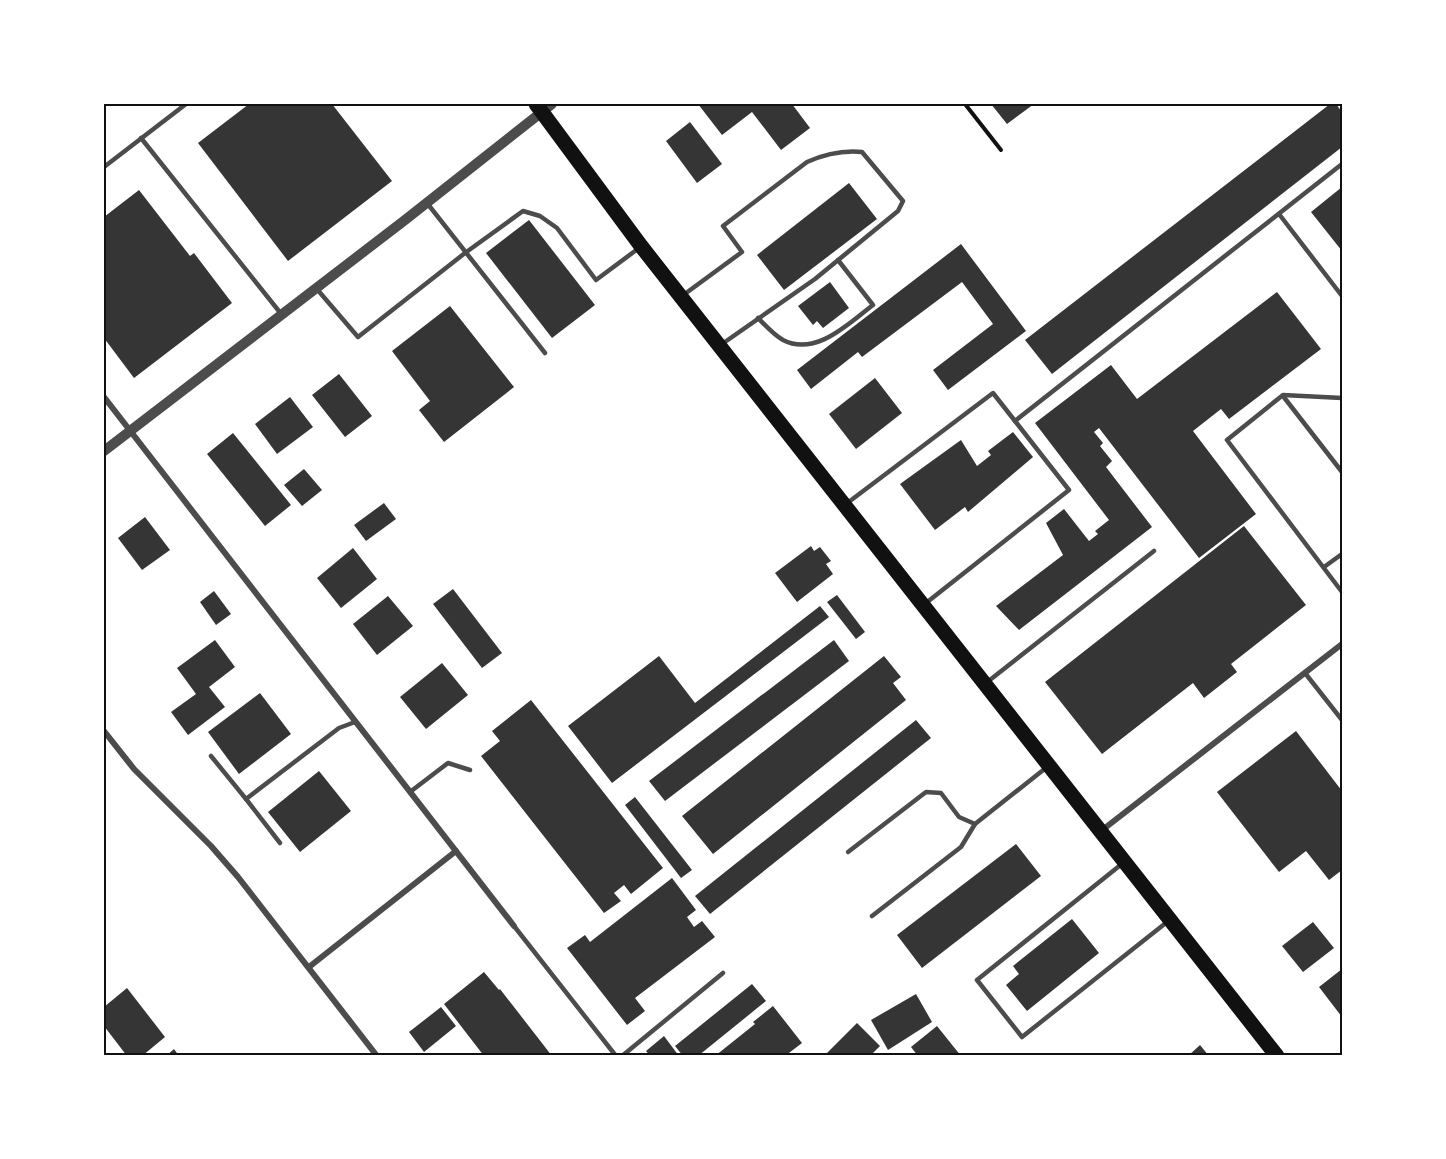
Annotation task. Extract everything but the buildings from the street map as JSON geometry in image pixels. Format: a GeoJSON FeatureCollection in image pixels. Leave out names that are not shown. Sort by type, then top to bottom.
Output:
{"type":"FeatureCollection","features":[{"type":"Feature","properties":{"kind":"main road"},"geometry":{"type":"LineString","coordinates":[[544,106],[641,246],[1277,1056]]}},
{"type":"Feature","properties":{"kind":"street"},"geometry":{"type":"LineString","coordinates":[[104,451],[427,203],[544,106]]}},
{"type":"Feature","properties":{"kind":"street"},"geometry":{"type":"LineString","coordinates":[[104,397],[514,926]]}},
{"type":"Feature","properties":{"kind":"street"},"geometry":{"type":"LineString","coordinates":[[1101,831],[1342,644]]}},
{"type":"Feature","properties":{"kind":"street"},"geometry":{"type":"LineString","coordinates":[[104,730],[149,786],[225,861],[377,1056]]}},
{"type":"Feature","properties":{"kind":"street"},"geometry":{"type":"LineString","coordinates":[[309,967],[456,851]]}},
{"type":"Feature","properties":{"kind":"lane"},"geometry":{"type":"LineString","coordinates":[[104,167],[186,104]]}},
{"type":"Feature","properties":{"kind":"lane"},"geometry":{"type":"LineString","coordinates":[[141,138],[282,315]]}},
{"type":"Feature","properties":{"kind":"lane"},"geometry":{"type":"LineString","coordinates":[[681,297],[742,252],[723,226],[807,162],[845,150],[862,152],[903,201],[898,211],[815,279],[720,346]]}},
{"type":"Feature","properties":{"kind":"lane"},"geometry":{"type":"LineString","coordinates":[[1015,421],[1342,164]]}},
{"type":"Feature","properties":{"kind":"lane"},"geometry":{"type":"LineString","coordinates":[[427,203],[545,353]]}},
{"type":"Feature","properties":{"kind":"lane"},"geometry":{"type":"LineString","coordinates":[[316,288],[358,337],[465,253],[523,211],[540,216],[557,228],[596,280],[641,246]]}},
{"type":"Feature","properties":{"kind":"lane"},"geometry":{"type":"LineString","coordinates":[[1279,214],[1342,296]]}},
{"type":"Feature","properties":{"kind":"lane"},"geometry":{"type":"LineString","coordinates":[[758,318],[783,340],[809,344],[830,337],[873,305],[838,260]]}},
{"type":"Feature","properties":{"kind":"lane"},"geometry":{"type":"LineString","coordinates":[[844,505],[993,393],[1069,490],[923,606]]}},
{"type":"Feature","properties":{"kind":"lane"},"geometry":{"type":"LineString","coordinates":[[1342,398],[1283,395],[1227,440],[1342,591]]}},
{"type":"Feature","properties":{"kind":"lane"},"geometry":{"type":"LineString","coordinates":[[1283,395],[1342,472]]}},
{"type":"Feature","properties":{"kind":"lane"},"geometry":{"type":"LineString","coordinates":[[985,684],[1154,551]]}},
{"type":"Feature","properties":{"kind":"lane"},"geometry":{"type":"LineString","coordinates":[[1324,567],[1342,554]]}},
{"type":"Feature","properties":{"kind":"lane"},"geometry":{"type":"LineString","coordinates":[[1305,673],[1342,720]]}},
{"type":"Feature","properties":{"kind":"lane"},"geometry":{"type":"LineString","coordinates":[[246,799],[339,728],[355,722]]}},
{"type":"Feature","properties":{"kind":"lane"},"geometry":{"type":"LineString","coordinates":[[211,756],[280,843]]}},
{"type":"Feature","properties":{"kind":"lane"},"geometry":{"type":"LineString","coordinates":[[410,792],[448,763],[470,770]]}},
{"type":"Feature","properties":{"kind":"lane"},"geometry":{"type":"LineString","coordinates":[[872,916],[961,848],[975,824],[1049,765]]}},
{"type":"Feature","properties":{"kind":"lane"},"geometry":{"type":"LineString","coordinates":[[848,852],[926,792],[941,793],[959,817],[975,824]]}},
{"type":"Feature","properties":{"kind":"lane"},"geometry":{"type":"LineString","coordinates":[[1125,861],[977,980],[1022,1037],[1170,919]]}},
{"type":"Feature","properties":{"kind":"lane"},"geometry":{"type":"LineString","coordinates":[[514,926],[616,1056]]}},
{"type":"Feature","properties":{"kind":"lane"},"geometry":{"type":"LineString","coordinates":[[622,1056],[723,973]]}},
{"type":"Feature","properties":{"kind":"path"},"geometry":{"type":"LineString","coordinates":[[965,104],[1001,150]]}}]}
